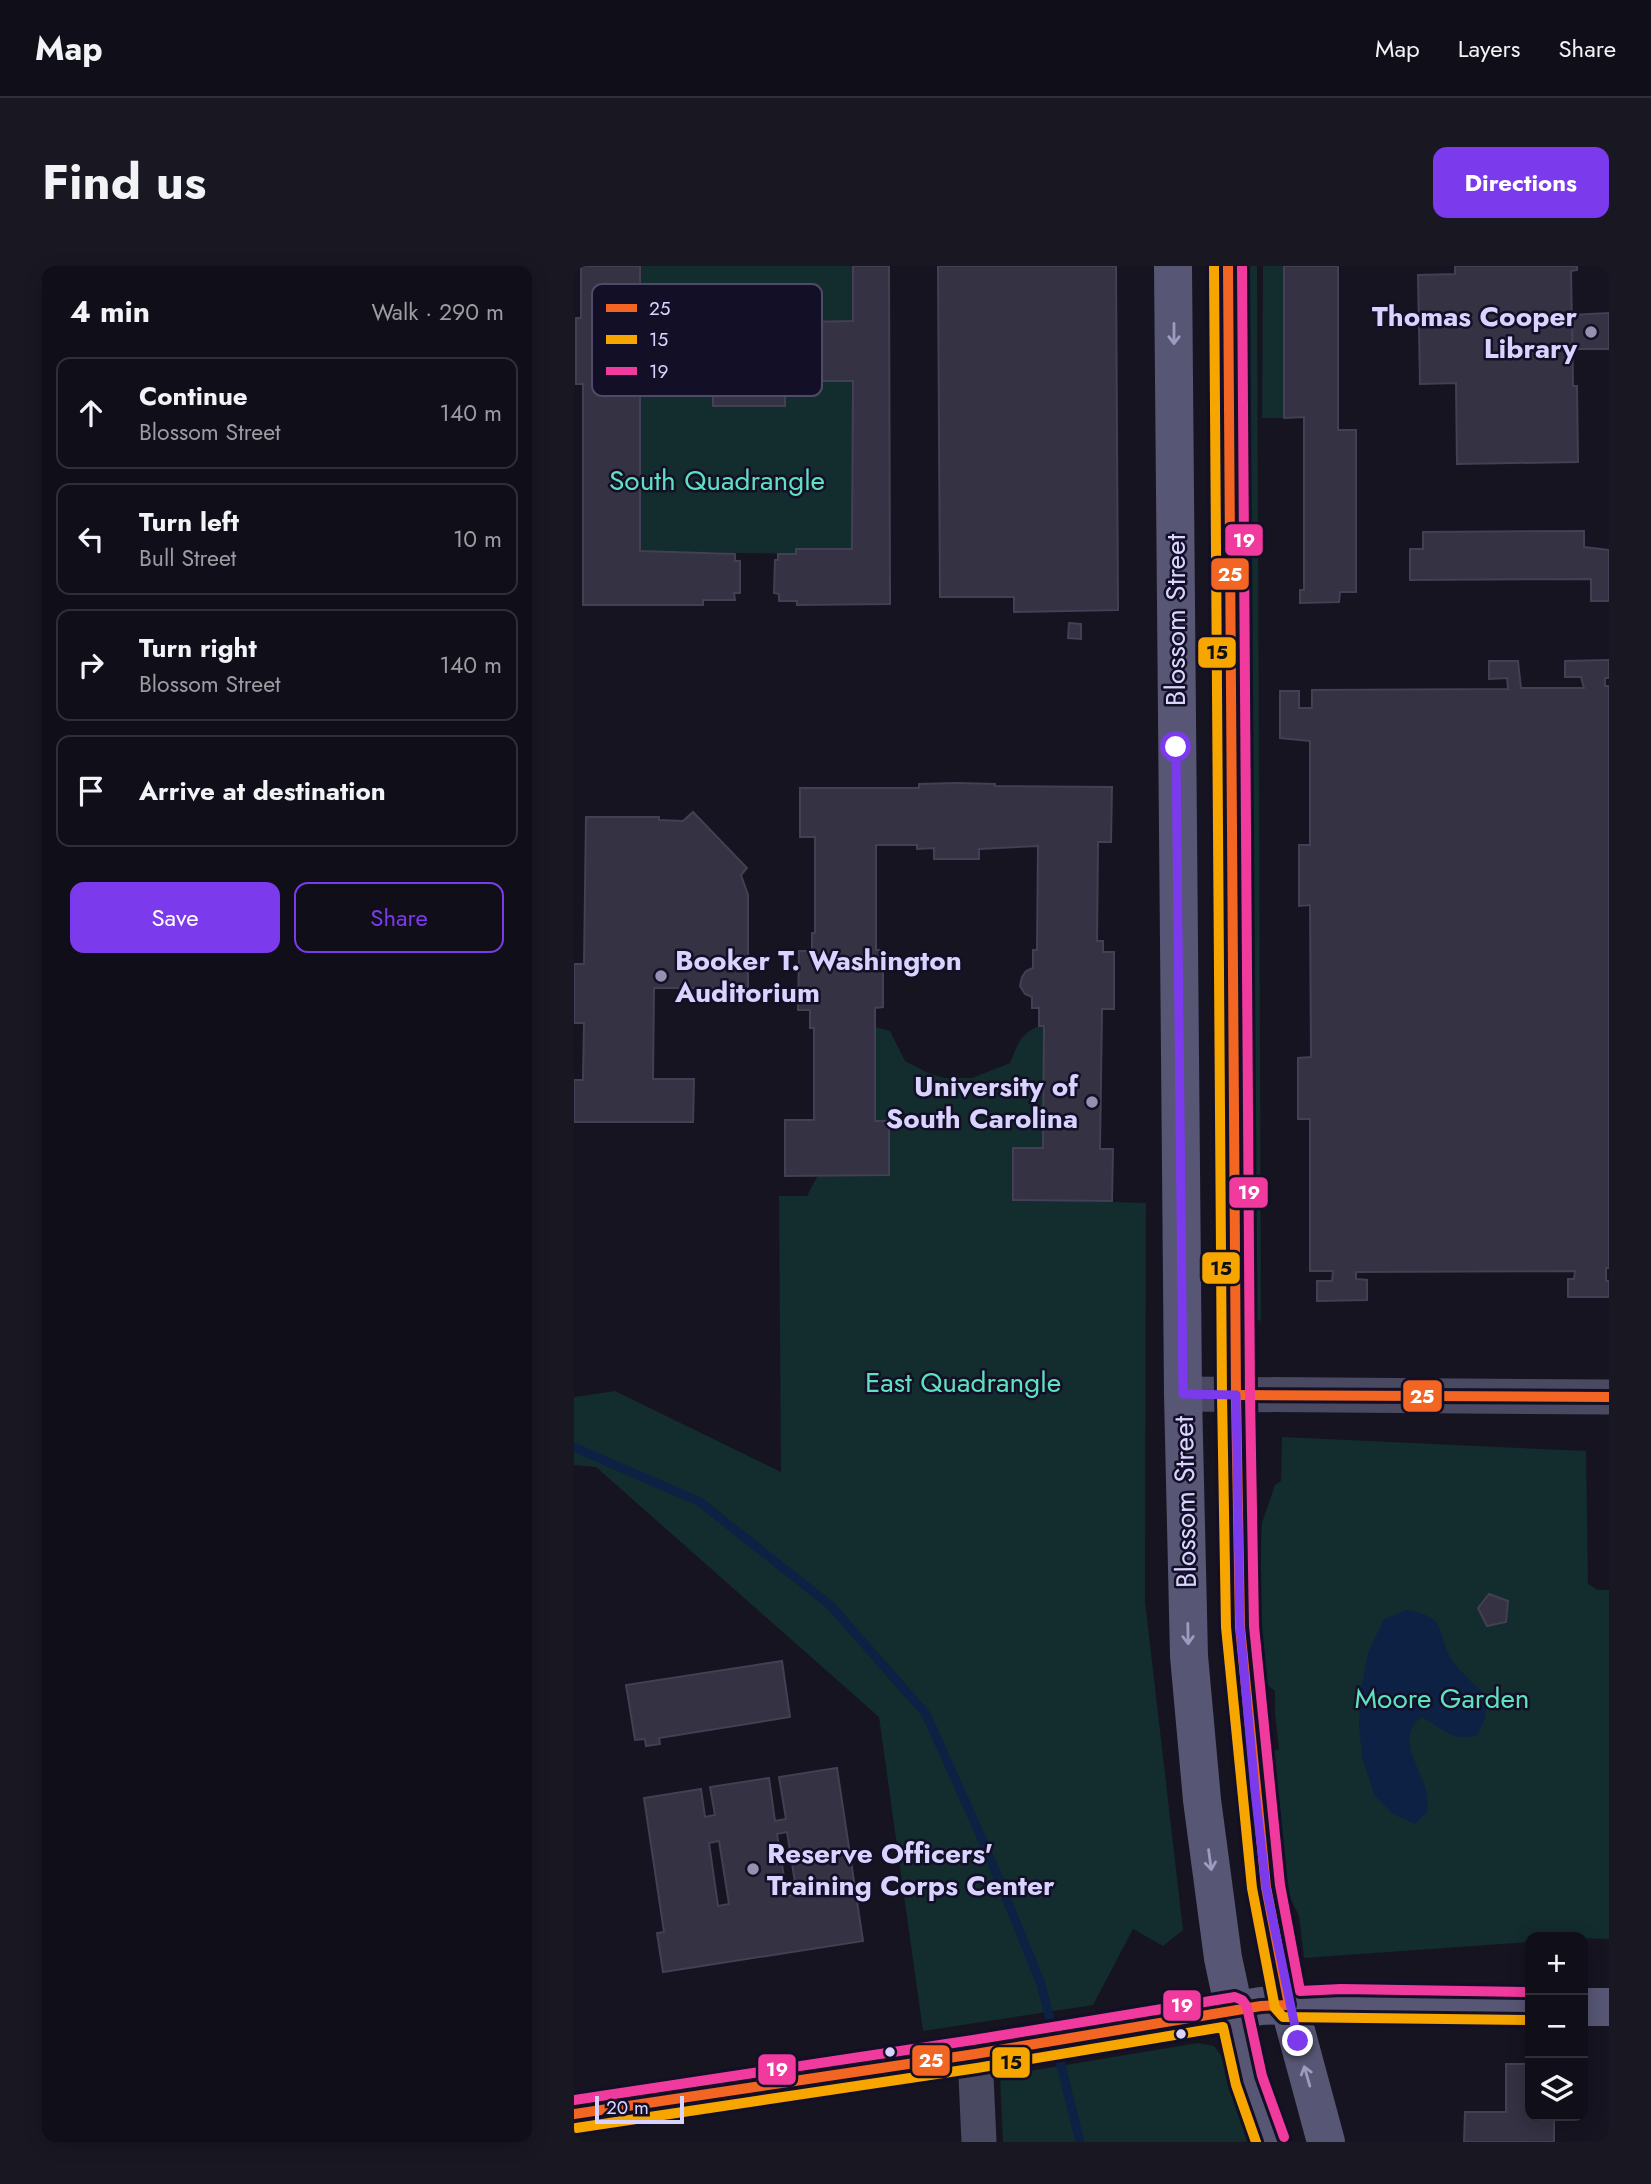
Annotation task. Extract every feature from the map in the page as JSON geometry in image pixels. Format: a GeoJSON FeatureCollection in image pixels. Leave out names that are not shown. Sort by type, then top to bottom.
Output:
{"type":"FeatureCollection","features":[{"type":"Feature","properties":{"kind":"main road","name":"Blossom Street"},"geometry":{"type":"LineString","coordinates":[[1173,266],[1183,1394],[1189,1656],[1202,1800],[1223,1958],[1250,2080],[1271,2142]]}},
{"type":"Feature","properties":{"kind":"main road","name":"Blossom Street"},"geometry":{"type":"LineString","coordinates":[[1227,266],[1240,1627],[1266,1887],[1289,2005],[1326,2142]]}},
{"type":"Feature","properties":{"kind":"main road"},"geometry":{"type":"LineString","coordinates":[[574,2114],[1020,2047],[1234,2011],[1340,2003],[1525,2006]]}},
{"type":"Feature","properties":{"kind":"main road"},"geometry":{"type":"LineString","coordinates":[[1588,2007],[1609,2007]]}},
{"type":"Feature","properties":{"kind":"street"},"geometry":{"type":"LineString","coordinates":[[1183,1394],[1609,1397]]}},
{"type":"Feature","properties":{"kind":"street"},"geometry":{"type":"LineString","coordinates":[[975,2054],[979,2142]]}},
{"type":"Feature","properties":{"kind":"green space"},"geometry":{"type":"Polygon","coordinates":[[[640,266],[853,266],[853,321],[822,322],[822,284],[640,284],[640,266]]]}},
{"type":"Feature","properties":{"kind":"green space"},"geometry":{"type":"Polygon","coordinates":[[[1246,266],[1257,266],[1261,1321],[1253,1318],[1250,1090],[1254,1090],[1250,1077],[1248,737],[1254,736],[1253,731],[1249,731],[1246,266]]]}},
{"type":"Feature","properties":{"kind":"green space"},"geometry":{"type":"Polygon","coordinates":[[[1263,266],[1284,266],[1284,418],[1262,418],[1263,266]]]}},
{"type":"Feature","properties":{"kind":"green space","name":"South Quadrangle"},"geometry":{"type":"Polygon","coordinates":[[[822,381],[853,381],[852,549],[797,549],[796,554],[640,551],[640,396],[713,396],[713,406],[747,396],[822,396],[822,381]]]}},
{"type":"Feature","properties":{"kind":"green space","name":"East Quadrangle"},"geometry":{"type":"Polygon","coordinates":[[[1039,1026],[1044,1026],[1043,1148],[1013,1148],[1013,1199],[1146,1203],[1145,1601],[1183,1930],[1163,1946],[1133,1929],[1093,2005],[923,2031],[879,1717],[596,1467],[574,1465],[574,1397],[615,1391],[781,1472],[779,1196],[807,1196],[818,1175],[875,1121],[875,1027],[890,1031],[905,1061],[945,1078],[972,1078],[1010,1063],[1023,1036],[1039,1026]]]}},
{"type":"Feature","properties":{"kind":"green space","name":"Moore Garden"},"geometry":{"type":"Polygon","coordinates":[[[1282,1437],[1586,1451],[1588,1584],[1598,1590],[1609,1590],[1609,1939],[1588,1938],[1588,1932],[1525,1932],[1525,1942],[1304,1958],[1299,1916],[1280,1877],[1270,1750],[1279,1750],[1275,1691],[1267,1685],[1256,1642],[1262,1523],[1275,1485],[1281,1481],[1282,1437]]]}},
{"type":"Feature","properties":{"kind":"green space"},"geometry":{"type":"Polygon","coordinates":[[[1198,2043],[1214,2046],[1223,2058],[1256,2142],[1003,2142],[1000,2076],[1198,2043]]]}},
{"type":"Feature","properties":{"kind":"water"},"geometry":{"type":"Polygon","coordinates":[[[1407,1610],[1431,1618],[1437,1623],[1455,1664],[1487,1697],[1485,1719],[1477,1735],[1454,1736],[1422,1717],[1414,1725],[1410,1744],[1427,1799],[1427,1812],[1415,1824],[1393,1814],[1374,1795],[1362,1756],[1359,1725],[1361,1690],[1368,1653],[1384,1619],[1407,1610]]]}},
{"type":"Feature","properties":{"kind":"building","name":"South Quadrangle"},"geometry":{"type":"Polygon","coordinates":[[[581,266],[640,266],[640,284],[592,284],[592,396],[640,396],[640,551],[735,554],[735,561],[740,561],[740,593],[734,593],[735,600],[703,600],[703,605],[583,605],[583,384],[576,384],[576,318],[581,318],[581,266]]]}},
{"type":"Feature","properties":{"kind":"building","name":"South Quadrangle"},"geometry":{"type":"Polygon","coordinates":[[[853,266],[889,266],[890,604],[797,605],[797,601],[779,601],[779,594],[774,593],[775,560],[778,560],[778,554],[796,554],[796,549],[852,549],[853,381],[822,381],[822,322],[853,321],[853,266]]]}},
{"type":"Feature","properties":{"kind":"building"},"geometry":{"type":"Polygon","coordinates":[[[938,266],[1116,266],[1118,610],[1014,612],[1014,597],[940,597],[938,266]]]}},
{"type":"Feature","properties":{"kind":"building"},"geometry":{"type":"Polygon","coordinates":[[[1284,266],[1338,266],[1338,430],[1356,430],[1356,592],[1340,592],[1339,602],[1300,603],[1300,590],[1304,590],[1304,417],[1284,418],[1284,266]]]}},
{"type":"Feature","properties":{"kind":"building"},"geometry":{"type":"Polygon","coordinates":[[[1455,266],[1577,266],[1577,270],[1571,271],[1573,386],[1577,386],[1578,462],[1457,464],[1456,383],[1420,384],[1418,275],[1455,274],[1455,266]]]}},
{"type":"Feature","properties":{"kind":"building","name":"Thomas Cooper Library"},"geometry":{"type":"Polygon","coordinates":[[[1609,313],[1609,349],[1573,349],[1572,315],[1609,313]]]}},
{"type":"Feature","properties":{"kind":"building","name":"South Quadrangle"},"geometry":{"type":"Polygon","coordinates":[[[713,396],[785,396],[785,406],[713,406],[713,396]]]}},
{"type":"Feature","properties":{"kind":"building"},"geometry":{"type":"Polygon","coordinates":[[[1584,531],[1584,547],[1609,550],[1609,601],[1591,601],[1591,579],[1410,580],[1410,549],[1423,549],[1423,532],[1584,531]]]}},
{"type":"Feature","properties":{"kind":"building"},"geometry":{"type":"Polygon","coordinates":[[[1069,623],[1081,624],[1081,639],[1068,638],[1069,623]]]}},
{"type":"Feature","properties":{"kind":"building"},"geometry":{"type":"Polygon","coordinates":[[[1609,660],[1609,678],[1605,678],[1605,686],[1609,686],[1609,1268],[1606,1268],[1606,1281],[1609,1281],[1609,1297],[1568,1297],[1568,1279],[1574,1279],[1575,1271],[1356,1272],[1356,1279],[1367,1280],[1367,1300],[1317,1301],[1317,1281],[1332,1281],[1333,1271],[1310,1271],[1310,1119],[1298,1119],[1298,1058],[1311,1057],[1310,905],[1299,906],[1299,845],[1310,845],[1310,741],[1280,738],[1280,691],[1299,691],[1299,708],[1312,708],[1312,690],[1508,689],[1507,678],[1489,679],[1489,661],[1518,661],[1521,688],[1584,688],[1581,677],[1565,677],[1565,661],[1609,660]]]}},
{"type":"Feature","properties":{"kind":"building"},"geometry":{"type":"Polygon","coordinates":[[[919,784],[1112,787],[1111,842],[1098,842],[1097,941],[1103,941],[1103,952],[1114,952],[1114,1009],[1102,1009],[1100,1149],[1113,1149],[1112,1201],[1013,1200],[1013,1148],[1043,1148],[1044,1026],[1039,1026],[1039,1008],[1032,1008],[1032,997],[1025,994],[1020,986],[1026,971],[1033,968],[1033,950],[1037,950],[1038,846],[979,849],[979,859],[934,859],[934,848],[917,849],[917,845],[876,845],[876,950],[883,950],[883,1007],[875,1008],[875,1121],[889,1121],[889,1175],[785,1176],[785,1120],[814,1120],[814,1028],[810,1028],[810,1010],[798,1010],[799,951],[812,951],[812,933],[815,933],[815,837],[800,837],[800,788],[919,788],[919,784]]]}},
{"type":"Feature","properties":{"kind":"building","name":"Booker T. Washington Auditorium"},"geometry":{"type":"Polygon","coordinates":[[[693,812],[747,868],[741,875],[748,895],[748,988],[654,988],[653,1079],[694,1079],[693,1122],[574,1122],[574,1080],[583,1080],[584,1023],[574,1023],[574,964],[584,964],[586,817],[659,817],[659,820],[683,821],[693,812]]]}},
{"type":"Feature","properties":{"kind":"building"},"geometry":{"type":"Polygon","coordinates":[[[1489,1594],[1508,1601],[1506,1622],[1487,1626],[1478,1608],[1489,1594]]]}},
{"type":"Feature","properties":{"kind":"building"},"geometry":{"type":"Polygon","coordinates":[[[782,1661],[790,1717],[659,1738],[660,1744],[646,1746],[645,1739],[635,1740],[626,1685],[782,1661]]]}},
{"type":"Feature","properties":{"kind":"building","name":"Reserve Officers' Training Corps Center"},"geometry":{"type":"Polygon","coordinates":[[[837,1768],[863,1941],[663,1972],[657,1933],[664,1932],[644,1798],[701,1789],[705,1817],[715,1815],[710,1787],[769,1778],[775,1821],[786,1819],[779,1777],[837,1768]],[[787,1832],[777,1834],[787,1896],[797,1895],[787,1832]],[[719,1841],[709,1843],[718,1906],[729,1904],[719,1841]]]}},
{"type":"Feature","properties":{"kind":"building"},"geometry":{"type":"Polygon","coordinates":[[[1506,2064],[1525,2064],[1525,2121],[1554,2121],[1554,2142],[1464,2142],[1465,2112],[1506,2112],[1506,2064]]]}},
{"type":"Feature","properties":{"kind":"waterway"},"geometry":{"type":"LineString","coordinates":[[574,1447],[700,1502],[830,1605],[926,1714],[983,1841],[1041,1984],[1053,2032]]}},
{"type":"Feature","properties":{"kind":"waterway"},"geometry":{"type":"LineString","coordinates":[[1057,2049],[1080,2142]]}},
{"type":"Feature","properties":{"kind":"transit line","name":"15"},"geometry":{"type":"LineString","coordinates":[[1214,266],[1226,1627],[1252,1888],[1275,2008],[1283,2017],[1525,2020]]}},
{"type":"Feature","properties":{"kind":"transit line","name":"25"},"geometry":{"type":"LineString","coordinates":[[574,2114],[975,2054],[1261,2006],[1289,2005],[1266,1887],[1240,1627],[1228,266]]}},
{"type":"Feature","properties":{"kind":"transit line","name":"19"},"geometry":{"type":"LineString","coordinates":[[1242,266],[1254,1626],[1280,1885],[1300,1991],[1341,1989],[1525,1992]]}},
{"type":"Feature","properties":{"kind":"transit line","name":"25"},"geometry":{"type":"LineString","coordinates":[[1236,1395],[1609,1397]]}},
{"type":"Feature","properties":{"kind":"transit line","name":"19"},"geometry":{"type":"LineString","coordinates":[[574,2100],[973,2040],[1235,1997],[1242,2000],[1247,2007],[1262,2076],[1284,2137]]}},
{"type":"Feature","properties":{"kind":"transit line","name":"15"},"geometry":{"type":"LineString","coordinates":[[576,2128],[977,2068],[1223,2027],[1236,2085],[1256,2142]]}},
{"type":"Feature","properties":{"kind":"place","name":"Thomas Cooper Library"},"geometry":{"type":"Point","coordinates":[1591,332]}},
{"type":"Feature","properties":{"kind":"place","name":"Booker T. Washington Auditorium"},"geometry":{"type":"Point","coordinates":[661,976]}},
{"type":"Feature","properties":{"kind":"place","name":"University of South Carolina"},"geometry":{"type":"Point","coordinates":[1092,1102]}},
{"type":"Feature","properties":{"kind":"place","name":"Reserve Officers' Training Corps Center"},"geometry":{"type":"Point","coordinates":[753,1869]}},
{"type":"Feature","properties":{"kind":"route"},"geometry":{"type":"LineString","coordinates":[[1176,747],[1183,1394],[1236,1395],[1240,1627],[1255,1791],[1266,1887],[1279,1960],[1298,2041]]}}]}
